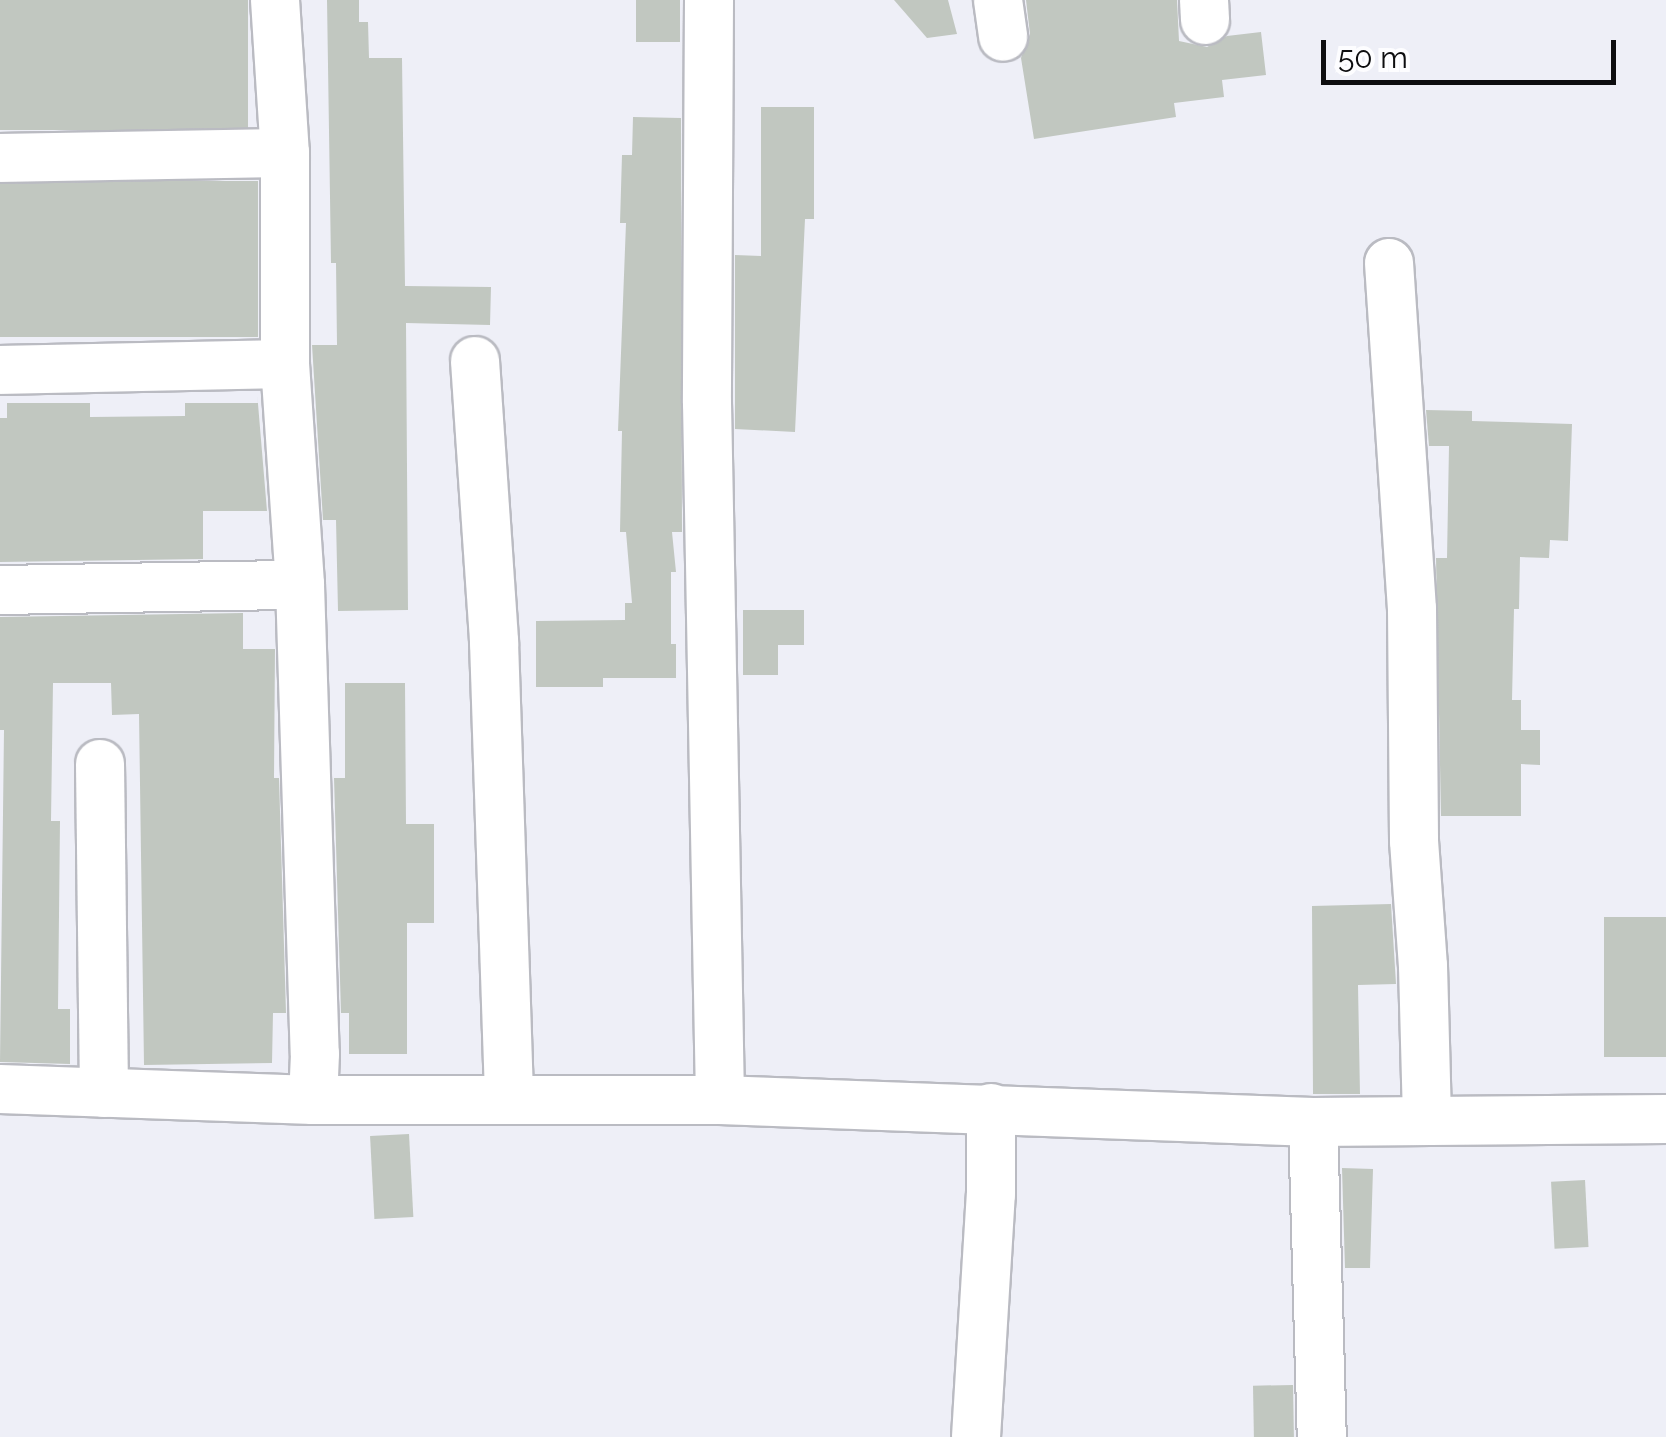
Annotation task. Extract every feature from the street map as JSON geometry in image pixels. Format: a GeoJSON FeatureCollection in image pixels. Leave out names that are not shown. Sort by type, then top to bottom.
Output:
{"type":"FeatureCollection","features":[{"type":"Feature","properties":{"kind":"street"},"geometry":{"type":"LineString","coordinates":[[275,0],[286,153],[286,364],[300,584],[316,1054],[313,1100]]}},
{"type":"Feature","properties":{"kind":"street"},"geometry":{"type":"LineString","coordinates":[[709,0],[707,403],[720,1100]]}},
{"type":"Feature","properties":{"kind":"street"},"geometry":{"type":"LineString","coordinates":[[0,158],[286,153]]}},
{"type":"Feature","properties":{"kind":"street"},"geometry":{"type":"LineString","coordinates":[[1390,263],[1412,608],[1414,840],[1424,966],[1427,1119]]}},
{"type":"Feature","properties":{"kind":"street"},"geometry":{"type":"LineString","coordinates":[[475,361],[494,642],[509,1100]]}},
{"type":"Feature","properties":{"kind":"street"},"geometry":{"type":"LineString","coordinates":[[0,370],[286,364]]}},
{"type":"Feature","properties":{"kind":"street"},"geometry":{"type":"LineString","coordinates":[[0,590],[300,584]]}},
{"type":"Feature","properties":{"kind":"street"},"geometry":{"type":"LineString","coordinates":[[100,764],[104,1093]]}},
{"type":"Feature","properties":{"kind":"street"},"geometry":{"type":"LineString","coordinates":[[0,1089],[313,1100],[720,1100],[1313,1122],[1666,1119]]}},
{"type":"Feature","properties":{"kind":"street"},"geometry":{"type":"LineString","coordinates":[[976,1437],[990,1212],[990,1108]]}},
{"type":"Feature","properties":{"kind":"street"},"geometry":{"type":"LineString","coordinates":[[1313,1122],[1322,1437]]}},
{"type":"Feature","properties":{"kind":"building"},"geometry":{"type":"Polygon","coordinates":[[[0,0],[248,0],[248,130],[0,130],[0,0]]]}},
{"type":"Feature","properties":{"kind":"building"},"geometry":{"type":"Polygon","coordinates":[[[327,0],[359,0],[359,22],[368,22],[369,58],[402,58],[405,286],[491,287],[490,325],[406,323],[408,610],[338,611],[336,520],[323,520],[312,345],[337,345],[336,263],[331,263],[327,0]]]}},
{"type":"Feature","properties":{"kind":"building"},"geometry":{"type":"Polygon","coordinates":[[[636,0],[680,0],[680,42],[636,42],[636,0]]]}},
{"type":"Feature","properties":{"kind":"building"},"geometry":{"type":"Polygon","coordinates":[[[894,0],[948,0],[957,34],[927,38],[894,0]]]}},
{"type":"Feature","properties":{"kind":"building"},"geometry":{"type":"Polygon","coordinates":[[[1026,0],[1177,0],[1179,41],[1207,47],[1227,36],[1261,32],[1266,75],[1222,80],[1224,97],[1174,103],[1176,117],[1034,139],[1021,58],[1030,34],[1026,0]]]}},
{"type":"Feature","properties":{"kind":"building"},"geometry":{"type":"Polygon","coordinates":[[[761,107],[814,107],[814,219],[805,219],[795,432],[735,429],[735,255],[761,256],[761,107]]]}},
{"type":"Feature","properties":{"kind":"building"},"geometry":{"type":"Polygon","coordinates":[[[633,117],[681,118],[682,532],[672,532],[676,572],[671,572],[671,644],[676,644],[676,678],[603,678],[603,687],[536,687],[536,621],[625,620],[625,603],[632,603],[626,532],[620,532],[622,431],[618,431],[626,223],[620,223],[622,155],[632,155],[633,117]]]}},
{"type":"Feature","properties":{"kind":"building"},"geometry":{"type":"Polygon","coordinates":[[[0,181],[258,181],[258,337],[0,337],[0,181]]]}},
{"type":"Feature","properties":{"kind":"building"},"geometry":{"type":"Polygon","coordinates":[[[7,403],[90,403],[90,417],[185,416],[185,403],[258,403],[267,511],[203,511],[203,559],[0,562],[0,418],[7,418],[7,403]]]}},
{"type":"Feature","properties":{"kind":"building"},"geometry":{"type":"Polygon","coordinates":[[[1426,410],[1472,411],[1472,421],[1572,424],[1568,541],[1550,540],[1549,558],[1520,557],[1519,609],[1514,609],[1512,700],[1521,700],[1521,730],[1540,730],[1540,765],[1521,764],[1521,816],[1441,816],[1436,558],[1447,558],[1449,446],[1429,446],[1426,410]]]}},
{"type":"Feature","properties":{"kind":"building"},"geometry":{"type":"Polygon","coordinates":[[[743,610],[804,610],[804,645],[778,645],[778,675],[743,675],[743,610]]]}},
{"type":"Feature","properties":{"kind":"building"},"geometry":{"type":"Polygon","coordinates":[[[243,613],[243,649],[275,649],[274,778],[279,778],[286,1013],[273,1013],[272,1063],[144,1065],[139,714],[112,715],[111,683],[53,683],[51,821],[60,821],[58,1009],[70,1009],[70,1064],[0,1062],[4,730],[0,730],[0,617],[243,613]]]}},
{"type":"Feature","properties":{"kind":"building"},"geometry":{"type":"Polygon","coordinates":[[[345,683],[405,683],[406,824],[434,824],[434,923],[407,923],[407,1054],[349,1054],[349,1013],[341,1013],[334,778],[345,778],[345,683]]]}},
{"type":"Feature","properties":{"kind":"building"},"geometry":{"type":"Polygon","coordinates":[[[1391,904],[1396,984],[1358,985],[1360,1094],[1313,1094],[1312,906],[1391,904]]]}},
{"type":"Feature","properties":{"kind":"building"},"geometry":{"type":"Polygon","coordinates":[[[1604,917],[1666,917],[1666,1057],[1604,1057],[1604,917]]]}},
{"type":"Feature","properties":{"kind":"building"},"geometry":{"type":"Polygon","coordinates":[[[409,1134],[413,1217],[374,1219],[370,1136],[409,1134]]]}},
{"type":"Feature","properties":{"kind":"building"},"geometry":{"type":"Polygon","coordinates":[[[1342,1168],[1373,1169],[1370,1268],[1345,1268],[1342,1168]]]}},
{"type":"Feature","properties":{"kind":"building"},"geometry":{"type":"Polygon","coordinates":[[[1585,1180],[1589,1247],[1555,1249],[1551,1182],[1585,1180]]]}},
{"type":"Feature","properties":{"kind":"building"},"geometry":{"type":"Polygon","coordinates":[[[1293,1385],[1294,1437],[1254,1437],[1253,1386],[1293,1385]]]}}]}
